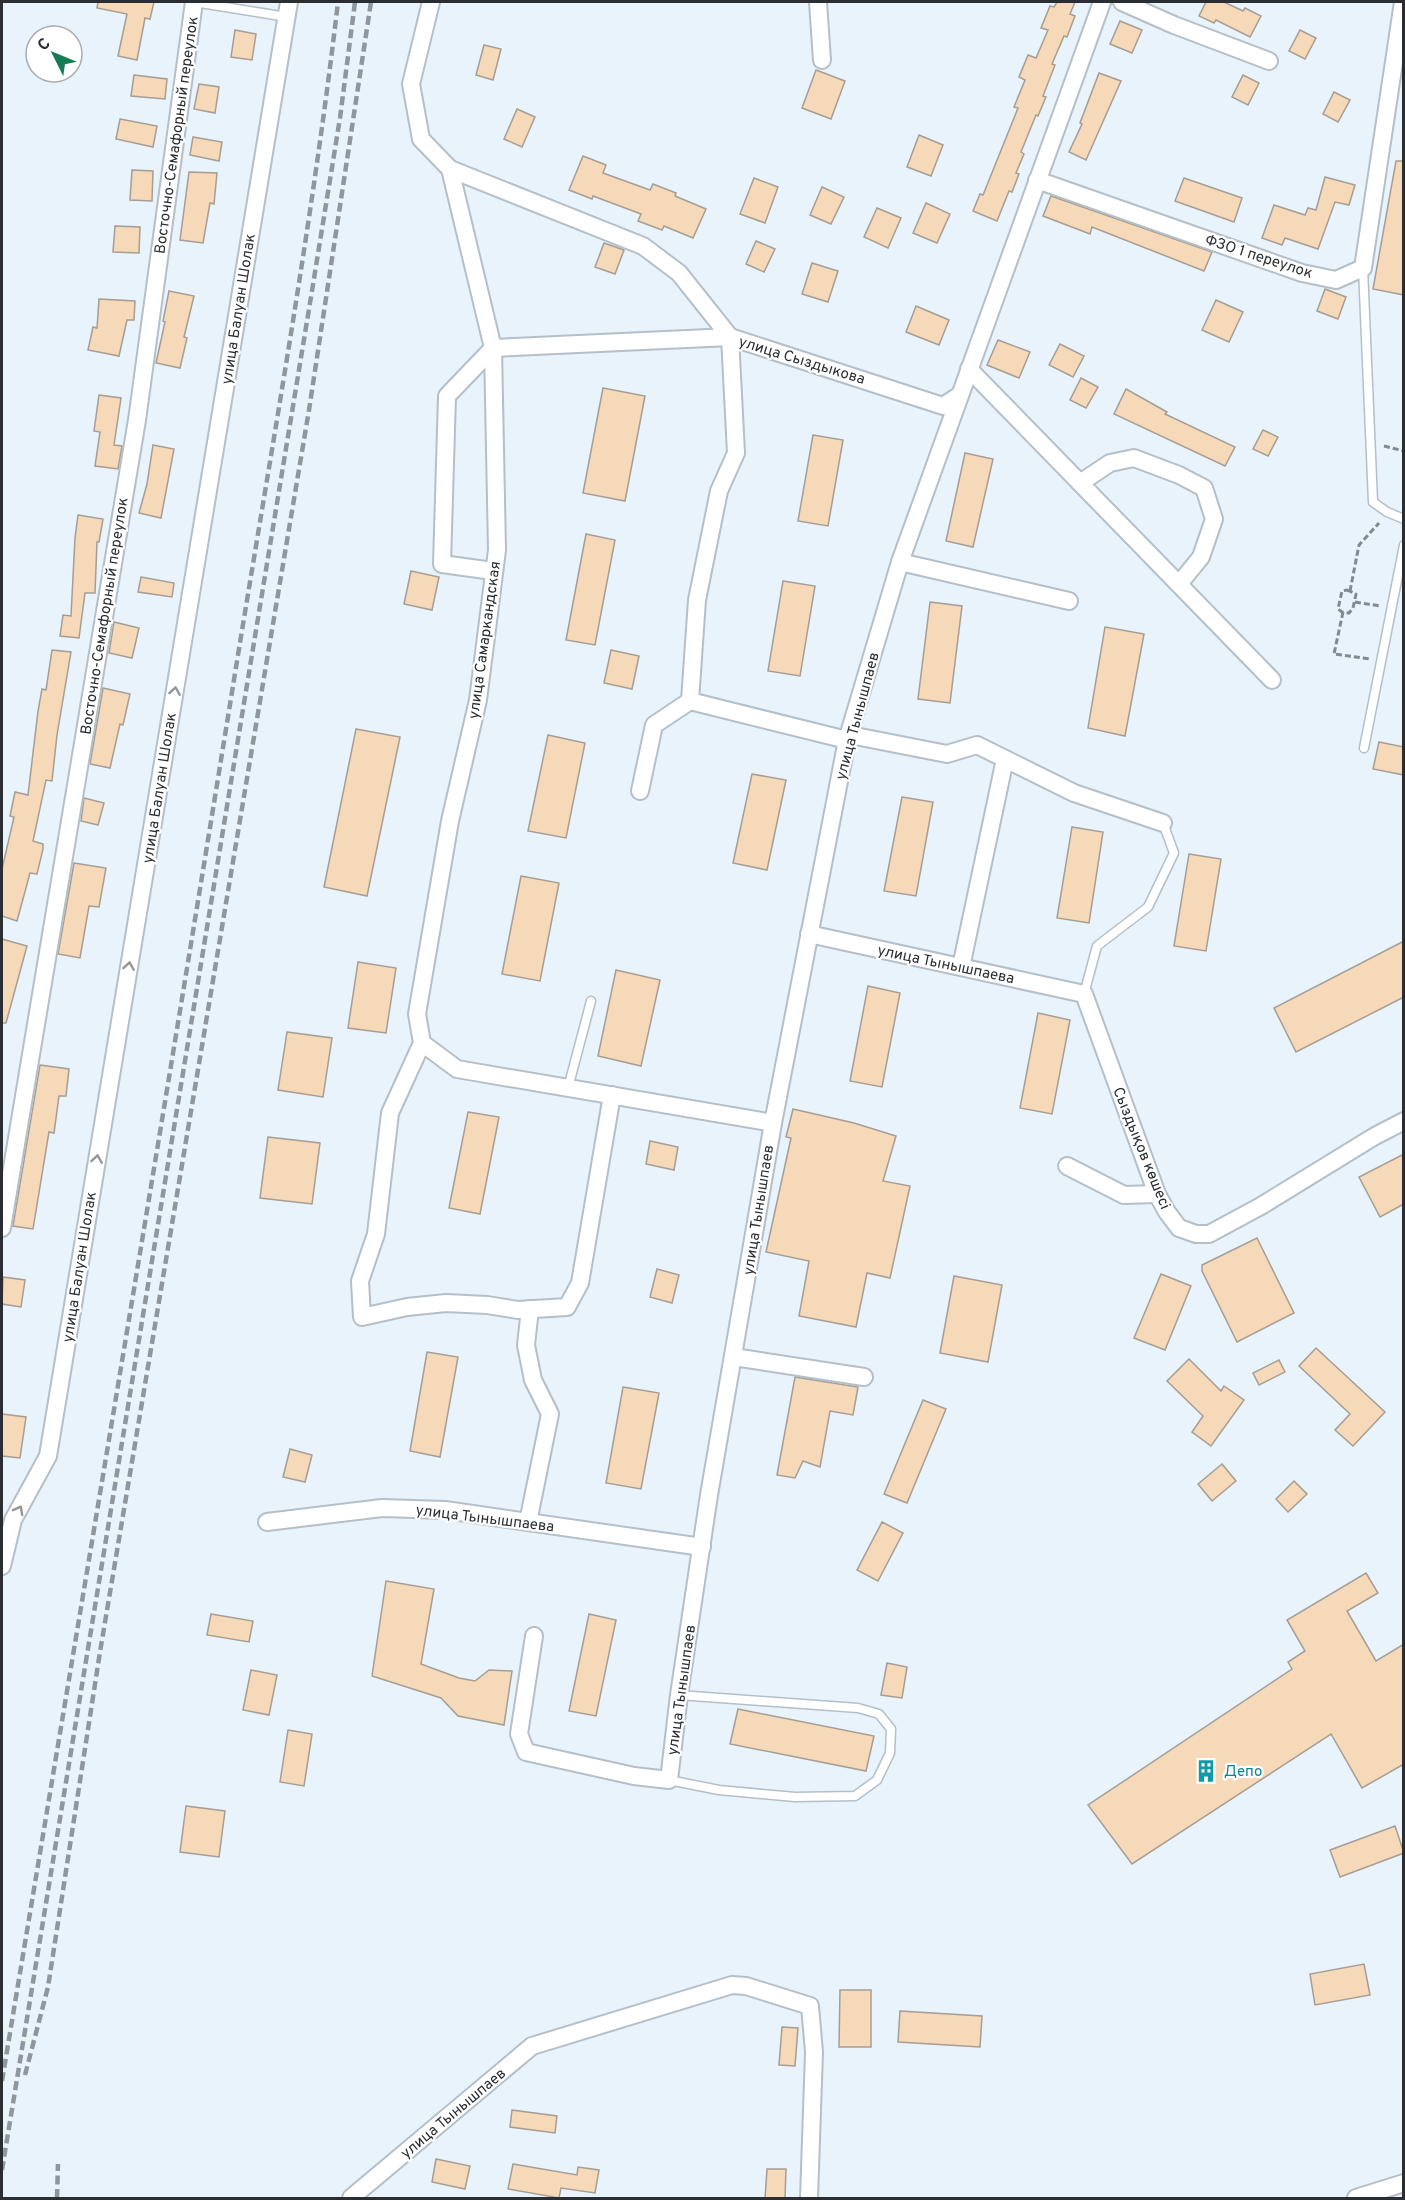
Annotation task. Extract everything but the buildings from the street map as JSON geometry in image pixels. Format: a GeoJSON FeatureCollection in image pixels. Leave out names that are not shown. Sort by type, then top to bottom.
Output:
{"type":"FeatureCollection","features":[{"type":"Feature","properties":{"kind":"street","name":"Восточно-Семафорный переулок"},"geometry":{"type":"LineString","coordinates":[[2,1228],[137,420],[194,2]]}},
{"type":"Feature","properties":{"kind":"street","name":"улица Самаркандская"},"geometry":{"type":"LineString","coordinates":[[422,1043],[417,1014],[450,821],[478,700],[497,550],[493,348],[450,169],[422,139],[411,84],[431,2]]}},
{"type":"Feature","properties":{"kind":"street"},"geometry":{"type":"LineString","coordinates":[[818,2],[822,60]]}},
{"type":"Feature","properties":{"kind":"street"},"geometry":{"type":"LineString","coordinates":[[960,395],[1102,2]]}},
{"type":"Feature","properties":{"kind":"street"},"geometry":{"type":"LineString","coordinates":[[1122,2],[1269,61]]}},
{"type":"Feature","properties":{"kind":"street"},"geometry":{"type":"LineString","coordinates":[[1363,267],[1403,2]]}},
{"type":"Feature","properties":{"kind":"street","name":"улица Балуан Шолак"},"geometry":{"type":"LineString","coordinates":[[2,1566],[14,1520],[48,1456],[288,9]]}},
{"type":"Feature","properties":{"kind":"street"},"geometry":{"type":"LineString","coordinates":[[450,169],[643,246],[679,273],[730,338],[736,453],[719,491],[697,600],[690,701]]}},
{"type":"Feature","properties":{"kind":"street","name":"ФЗО 1 переулок"},"geometry":{"type":"LineString","coordinates":[[1037,180],[1302,273],[1336,280],[1363,267]]}},
{"type":"Feature","properties":{"kind":"street","name":"улица Сыздыкова"},"geometry":{"type":"LineString","coordinates":[[493,348],[730,338],[927,399],[943,406],[960,395]]}},
{"type":"Feature","properties":{"kind":"street"},"geometry":{"type":"LineString","coordinates":[[493,348],[447,396],[442,564],[493,571]]}},
{"type":"Feature","properties":{"kind":"street"},"geometry":{"type":"LineString","coordinates":[[969,369],[1272,680]]}},
{"type":"Feature","properties":{"kind":"street","name":"улица Тынышпаев"},"geometry":{"type":"LineString","coordinates":[[669,1780],[679,1695],[709,1494],[772,1123],[848,737],[900,562],[960,395]]}},
{"type":"Feature","properties":{"kind":"street"},"geometry":{"type":"LineString","coordinates":[[1080,483],[1110,463],[1134,458],[1179,475],[1204,489],[1214,519],[1201,557],[1179,584]]}},
{"type":"Feature","properties":{"kind":"street"},"geometry":{"type":"LineString","coordinates":[[900,562],[1069,601]]}},
{"type":"Feature","properties":{"kind":"street"},"geometry":{"type":"LineString","coordinates":[[640,791],[654,725],[690,701],[848,737],[947,754],[977,746],[1074,793],[1163,823]]}},
{"type":"Feature","properties":{"kind":"street"},"geometry":{"type":"LineString","coordinates":[[961,967],[1005,759]]}},
{"type":"Feature","properties":{"kind":"street","name":"улица Тынышпаева"},"geometry":{"type":"LineString","coordinates":[[809,934],[1084,993]]}},
{"type":"Feature","properties":{"kind":"street","name":"Сыздықов көшесі"},"geometry":{"type":"LineString","coordinates":[[1084,993],[1157,1194],[1179,1228],[1196,1234],[1209,1234],[1261,1206],[1375,1136],[1404,1121]]}},
{"type":"Feature","properties":{"kind":"street"},"geometry":{"type":"LineString","coordinates":[[612,1095],[580,1283],[567,1306],[518,1310],[487,1305],[446,1303],[407,1307],[362,1317],[360,1281],[376,1234],[390,1113],[422,1043],[457,1069],[612,1095],[772,1123]]}},
{"type":"Feature","properties":{"kind":"street"},"geometry":{"type":"LineString","coordinates":[[1067,1167],[1124,1195],[1157,1194]]}},
{"type":"Feature","properties":{"kind":"street"},"geometry":{"type":"LineString","coordinates":[[528,1522],[550,1414],[533,1380],[526,1345],[531,1309]]}},
{"type":"Feature","properties":{"kind":"street"},"geometry":{"type":"LineString","coordinates":[[734,1357],[864,1377]]}},
{"type":"Feature","properties":{"kind":"street","name":"улица Тынышпаева"},"geometry":{"type":"LineString","coordinates":[[267,1522],[382,1508],[445,1510],[702,1546]]}},
{"type":"Feature","properties":{"kind":"street"},"geometry":{"type":"LineString","coordinates":[[534,1636],[519,1734],[526,1752],[597,1768],[669,1780]]}},
{"type":"Feature","properties":{"kind":"street","name":"улица Тынышпаев"},"geometry":{"type":"LineString","coordinates":[[351,2199],[531,2046],[732,1984],[746,1986],[810,2006],[814,2052],[809,2199]]}},
{"type":"Feature","properties":{"kind":"street"},"geometry":{"type":"LineString","coordinates":[[1356,2199],[1404,2183]]}},
{"type":"Feature","properties":{"kind":"lane"},"geometry":{"type":"LineString","coordinates":[[194,2],[288,9]]}},
{"type":"Feature","properties":{"kind":"lane"},"geometry":{"type":"LineString","coordinates":[[1363,267],[1373,502],[1404,519]]}},
{"type":"Feature","properties":{"kind":"lane"},"geometry":{"type":"LineString","coordinates":[[1364,748],[1404,545]]}},
{"type":"Feature","properties":{"kind":"lane"},"geometry":{"type":"LineString","coordinates":[[1084,993],[1097,946],[1148,907],[1174,853],[1163,823]]}},
{"type":"Feature","properties":{"kind":"lane"},"geometry":{"type":"LineString","coordinates":[[568,1088],[591,1001]]}},
{"type":"Feature","properties":{"kind":"lane"},"geometry":{"type":"LineString","coordinates":[[669,1780],[719,1790],[795,1797],[855,1796],[877,1780],[890,1753],[891,1729],[879,1714],[858,1708],[679,1695]]}},
{"type":"Feature","properties":{"kind":"path"},"geometry":{"type":"LineString","coordinates":[[1370,443],[1404,451]]}},
{"type":"Feature","properties":{"kind":"path"},"geometry":{"type":"LineString","coordinates":[[1350,591],[1359,545],[1388,512]]}},
{"type":"Feature","properties":{"kind":"path"},"geometry":{"type":"LineString","coordinates":[[1342,591],[1356,594],[1355,602],[1349,613],[1338,609],[1342,591]]}},
{"type":"Feature","properties":{"kind":"path"},"geometry":{"type":"LineString","coordinates":[[1355,602],[1391,608]]}},
{"type":"Feature","properties":{"kind":"path"},"geometry":{"type":"LineString","coordinates":[[1343,612],[1334,654],[1381,661]]}},
{"type":"Feature","properties":{"kind":"railway"},"geometry":{"type":"LineString","coordinates":[[2,2081],[289,347],[338,2]]}},
{"type":"Feature","properties":{"kind":"railway"},"geometry":{"type":"LineString","coordinates":[[2,2170],[310,303],[340,118],[355,2]]}},
{"type":"Feature","properties":{"kind":"railway"},"geometry":{"type":"LineString","coordinates":[[25,2075],[48,1987],[100,1652],[309,410],[371,2]]}},
{"type":"Feature","properties":{"kind":"railway"},"geometry":{"type":"LineString","coordinates":[[57,2198],[58,2164]]}},
{"type":"Feature","properties":{"kind":"place","name":"Депо"},"geometry":{"type":"Point","coordinates":[1206,1771]}}]}
